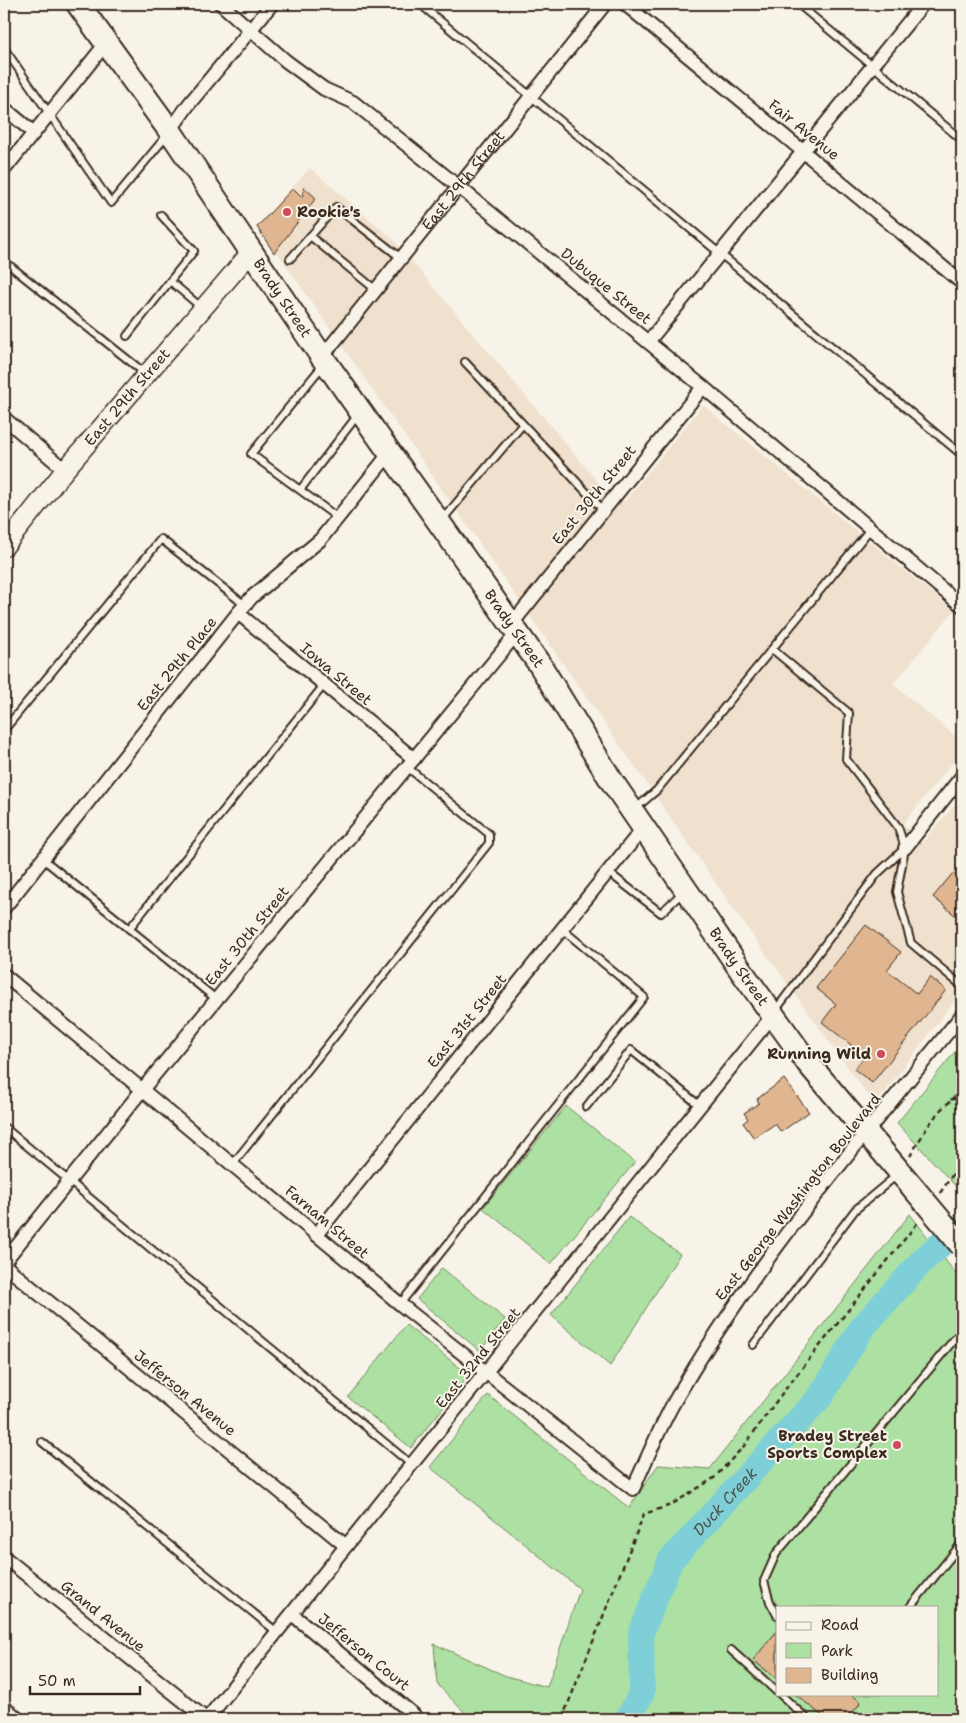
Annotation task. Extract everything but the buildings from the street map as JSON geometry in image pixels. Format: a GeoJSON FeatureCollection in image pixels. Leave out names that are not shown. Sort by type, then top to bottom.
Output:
{"type":"FeatureCollection","features":[{"type":"Feature","properties":{"kind":"highway","name":"Brady Street"},"geometry":{"type":"LineString","coordinates":[[78,4],[170,131],[324,360],[514,629],[638,819],[773,1015],[807,1062],[962,1246]]}},
{"type":"Feature","properties":{"kind":"street","name":"Dubuque Street"},"geometry":{"type":"LineString","coordinates":[[221,4],[286,61],[324,88],[353,102],[459,187],[703,387],[962,606]]}},
{"type":"Feature","properties":{"kind":"street"},"geometry":{"type":"LineString","coordinates":[[170,131],[189,104],[272,4]]}},
{"type":"Feature","properties":{"kind":"street","name":"East 29th Street"},"geometry":{"type":"LineString","coordinates":[[324,360],[401,258],[605,4]]}},
{"type":"Feature","properties":{"kind":"street","name":"Fair Avenue"},"geometry":{"type":"LineString","coordinates":[[624,4],[962,283]]}},
{"type":"Feature","properties":{"kind":"street"},"geometry":{"type":"LineString","coordinates":[[648,342],[923,4]]}},
{"type":"Feature","properties":{"kind":"street"},"geometry":{"type":"LineString","coordinates":[[4,170],[107,42]]}},
{"type":"Feature","properties":{"kind":"street"},"geometry":{"type":"LineString","coordinates":[[4,108],[34,133]]}},
{"type":"Feature","properties":{"kind":"street","name":"East 29th Street"},"geometry":{"type":"LineString","coordinates":[[5,542],[252,251]]}},
{"type":"Feature","properties":{"kind":"street","name":"East 30th Street"},"geometry":{"type":"LineString","coordinates":[[4,1264],[68,1181],[410,763],[603,510],[703,387]]}},
{"type":"Feature","properties":{"kind":"street"},"geometry":{"type":"LineString","coordinates":[[4,418],[65,470]]}},
{"type":"Feature","properties":{"kind":"street","name":"East 29th Place"},"geometry":{"type":"LineString","coordinates":[[4,908],[241,609],[320,540],[389,454]]}},
{"type":"Feature","properties":{"kind":"street","name":"Iowa Street"},"geometry":{"type":"LineString","coordinates":[[241,609],[410,763]]}},
{"type":"Feature","properties":{"kind":"street"},"geometry":{"type":"LineString","coordinates":[[905,848],[962,776]]}},
{"type":"Feature","properties":{"kind":"street","name":"East 31st Street"},"geometry":{"type":"LineString","coordinates":[[316,1235],[608,872],[638,819]]}},
{"type":"Feature","properties":{"kind":"street","name":"Farnam Street"},"geometry":{"type":"LineString","coordinates":[[4,975],[400,1304],[633,1489]]}},
{"type":"Feature","properties":{"kind":"street","name":"East 32nd Street"},"geometry":{"type":"LineString","coordinates":[[206,1719],[413,1466],[699,1105],[773,1015]]}},
{"type":"Feature","properties":{"kind":"street","name":"East George Washington Boulevard"},"geometry":{"type":"LineString","coordinates":[[633,1489],[676,1399],[728,1313],[780,1242],[962,1015]]}},
{"type":"Feature","properties":{"kind":"street","name":"Jefferson Avenue"},"geometry":{"type":"LineString","coordinates":[[4,1264],[346,1546]]}},
{"type":"Feature","properties":{"kind":"street","name":"Grand Avenue"},"geometry":{"type":"LineString","coordinates":[[4,1557],[206,1719]]}},
{"type":"Feature","properties":{"kind":"street","name":"Jefferson Court"},"geometry":{"type":"LineString","coordinates":[[292,1614],[414,1715]]}},
{"type":"Feature","properties":{"kind":"lane"},"geometry":{"type":"LineString","coordinates":[[420,4],[962,455]]}},
{"type":"Feature","properties":{"kind":"lane"},"geometry":{"type":"LineString","coordinates":[[798,4],[962,140]]}},
{"type":"Feature","properties":{"kind":"lane"},"geometry":{"type":"LineString","coordinates":[[4,48],[111,203],[170,131]]}},
{"type":"Feature","properties":{"kind":"lane"},"geometry":{"type":"LineString","coordinates":[[290,258],[336,207],[401,258]]}},
{"type":"Feature","properties":{"kind":"lane"},"geometry":{"type":"LineString","coordinates":[[127,336],[194,251],[161,215]]}},
{"type":"Feature","properties":{"kind":"lane"},"geometry":{"type":"LineString","coordinates":[[310,236],[376,290]]}},
{"type":"Feature","properties":{"kind":"lane"},"geometry":{"type":"LineString","coordinates":[[4,261],[147,375]]}},
{"type":"Feature","properties":{"kind":"lane"},"geometry":{"type":"LineString","coordinates":[[170,282],[203,308]]}},
{"type":"Feature","properties":{"kind":"lane"},"geometry":{"type":"LineString","coordinates":[[324,360],[251,454],[338,518]]}},
{"type":"Feature","properties":{"kind":"lane"},"geometry":{"type":"LineString","coordinates":[[465,362],[603,510]]}},
{"type":"Feature","properties":{"kind":"lane"},"geometry":{"type":"LineString","coordinates":[[300,490],[360,412]]}},
{"type":"Feature","properties":{"kind":"lane"},"geometry":{"type":"LineString","coordinates":[[439,524],[523,424]]}},
{"type":"Feature","properties":{"kind":"lane"},"geometry":{"type":"LineString","coordinates":[[638,819],[658,790],[871,528]]}},
{"type":"Feature","properties":{"kind":"lane"},"geometry":{"type":"LineString","coordinates":[[4,730],[161,539],[241,609]]}},
{"type":"Feature","properties":{"kind":"lane"},"geometry":{"type":"LineString","coordinates":[[772,649],[849,713],[846,759],[898,827],[905,848],[897,892],[910,943],[962,986]]}},
{"type":"Feature","properties":{"kind":"lane"},"geometry":{"type":"LineString","coordinates":[[129,929],[324,685]]}},
{"type":"Feature","properties":{"kind":"lane"},"geometry":{"type":"LineString","coordinates":[[232,1165],[489,843],[489,834],[410,763]]}},
{"type":"Feature","properties":{"kind":"lane"},"geometry":{"type":"LineString","coordinates":[[773,1015],[877,874],[905,848]]}},
{"type":"Feature","properties":{"kind":"lane"},"geometry":{"type":"LineString","coordinates":[[43,858],[216,999]]}},
{"type":"Feature","properties":{"kind":"lane"},"geometry":{"type":"LineString","coordinates":[[608,872],[661,913],[686,889]]}},
{"type":"Feature","properties":{"kind":"lane"},"geometry":{"type":"LineString","coordinates":[[400,1304],[644,997],[562,929]]}},
{"type":"Feature","properties":{"kind":"lane"},"geometry":{"type":"LineString","coordinates":[[586,1107],[631,1050],[699,1105]]}},
{"type":"Feature","properties":{"kind":"lane"},"geometry":{"type":"LineString","coordinates":[[4,1127],[413,1466]]}},
{"type":"Feature","properties":{"kind":"lane"},"geometry":{"type":"LineString","coordinates":[[753,1345],[855,1210],[900,1173]]}},
{"type":"Feature","properties":{"kind":"lane"},"geometry":{"type":"LineString","coordinates":[[776,1613],[770,1602],[764,1581],[776,1554],[962,1330]]}},
{"type":"Feature","properties":{"kind":"lane"},"geometry":{"type":"LineString","coordinates":[[42,1442],[278,1632]]}},
{"type":"Feature","properties":{"kind":"lane"},"geometry":{"type":"LineString","coordinates":[[911,1606],[962,1543]]}},
{"type":"Feature","properties":{"kind":"lane"},"geometry":{"type":"LineString","coordinates":[[731,1650],[776,1691]]}},
{"type":"Feature","properties":{"kind":"lane"},"geometry":{"type":"LineString","coordinates":[[782,1696],[807,1719]]}},
{"type":"Feature","properties":{"kind":"lane"},"geometry":{"type":"LineString","coordinates":[[4,1703],[23,1719]]}},
{"type":"Feature","properties":{"kind":"path"},"geometry":{"type":"LineString","coordinates":[[900,1173],[933,1119],[962,1089]]}},
{"type":"Feature","properties":{"kind":"path"},"geometry":{"type":"LineString","coordinates":[[949,1101],[958,1098],[962,1099]]}},
{"type":"Feature","properties":{"kind":"path"},"geometry":{"type":"LineString","coordinates":[[938,1196],[962,1161]]}},
{"type":"Feature","properties":{"kind":"path"},"geometry":{"type":"LineString","coordinates":[[562,1719],[644,1514],[671,1505],[714,1478],[744,1446],[780,1396],[920,1218]]}},
{"type":"Feature","properties":{"kind":"shaded area"},"geometry":{"type":"Polygon","coordinates":[[[310,168],[394,240],[604,489],[624,502],[703,405],[954,611],[893,684],[962,742],[962,751],[903,824],[922,843],[962,796],[962,991],[875,1105],[745,925],[258,225],[310,168]]]}},
{"type":"Feature","properties":{"kind":"green space"},"geometry":{"type":"Polygon","coordinates":[[[962,1043],[962,1193],[897,1123],[962,1043]]]}},
{"type":"Feature","properties":{"kind":"green space"},"geometry":{"type":"Polygon","coordinates":[[[566,1106],[635,1162],[551,1264],[483,1208],[566,1106]]]}},
{"type":"Feature","properties":{"kind":"green space"},"geometry":{"type":"Polygon","coordinates":[[[910,1214],[962,1282],[962,1719],[471,1719],[437,1684],[434,1644],[506,1676],[547,1687],[580,1589],[430,1467],[488,1395],[629,1508],[658,1465],[710,1469],[910,1214]]]}},
{"type":"Feature","properties":{"kind":"green space"},"geometry":{"type":"Polygon","coordinates":[[[629,1217],[680,1254],[610,1366],[551,1315],[629,1217]]]}},
{"type":"Feature","properties":{"kind":"green space"},"geometry":{"type":"Polygon","coordinates":[[[442,1268],[505,1319],[480,1351],[417,1299],[442,1268]]]}},
{"type":"Feature","properties":{"kind":"green space"},"geometry":{"type":"Polygon","coordinates":[[[406,1325],[469,1375],[411,1448],[348,1397],[406,1325]]]}},
{"type":"Feature","properties":{"kind":"waterway","name":"Duck Creek"},"geometry":{"type":"LineString","coordinates":[[628,1719],[642,1692],[641,1633],[670,1561],[821,1396],[861,1329],[921,1262],[962,1225]]}},
{"type":"Feature","properties":{"kind":"place","name":"Rookie's"},"geometry":{"type":"Point","coordinates":[287,212]}},
{"type":"Feature","properties":{"kind":"place","name":"Running Wild"},"geometry":{"type":"Point","coordinates":[881,1054]}},
{"type":"Feature","properties":{"kind":"place","name":"Bradey Street Sports Complex"},"geometry":{"type":"Point","coordinates":[897,1445]}}]}
